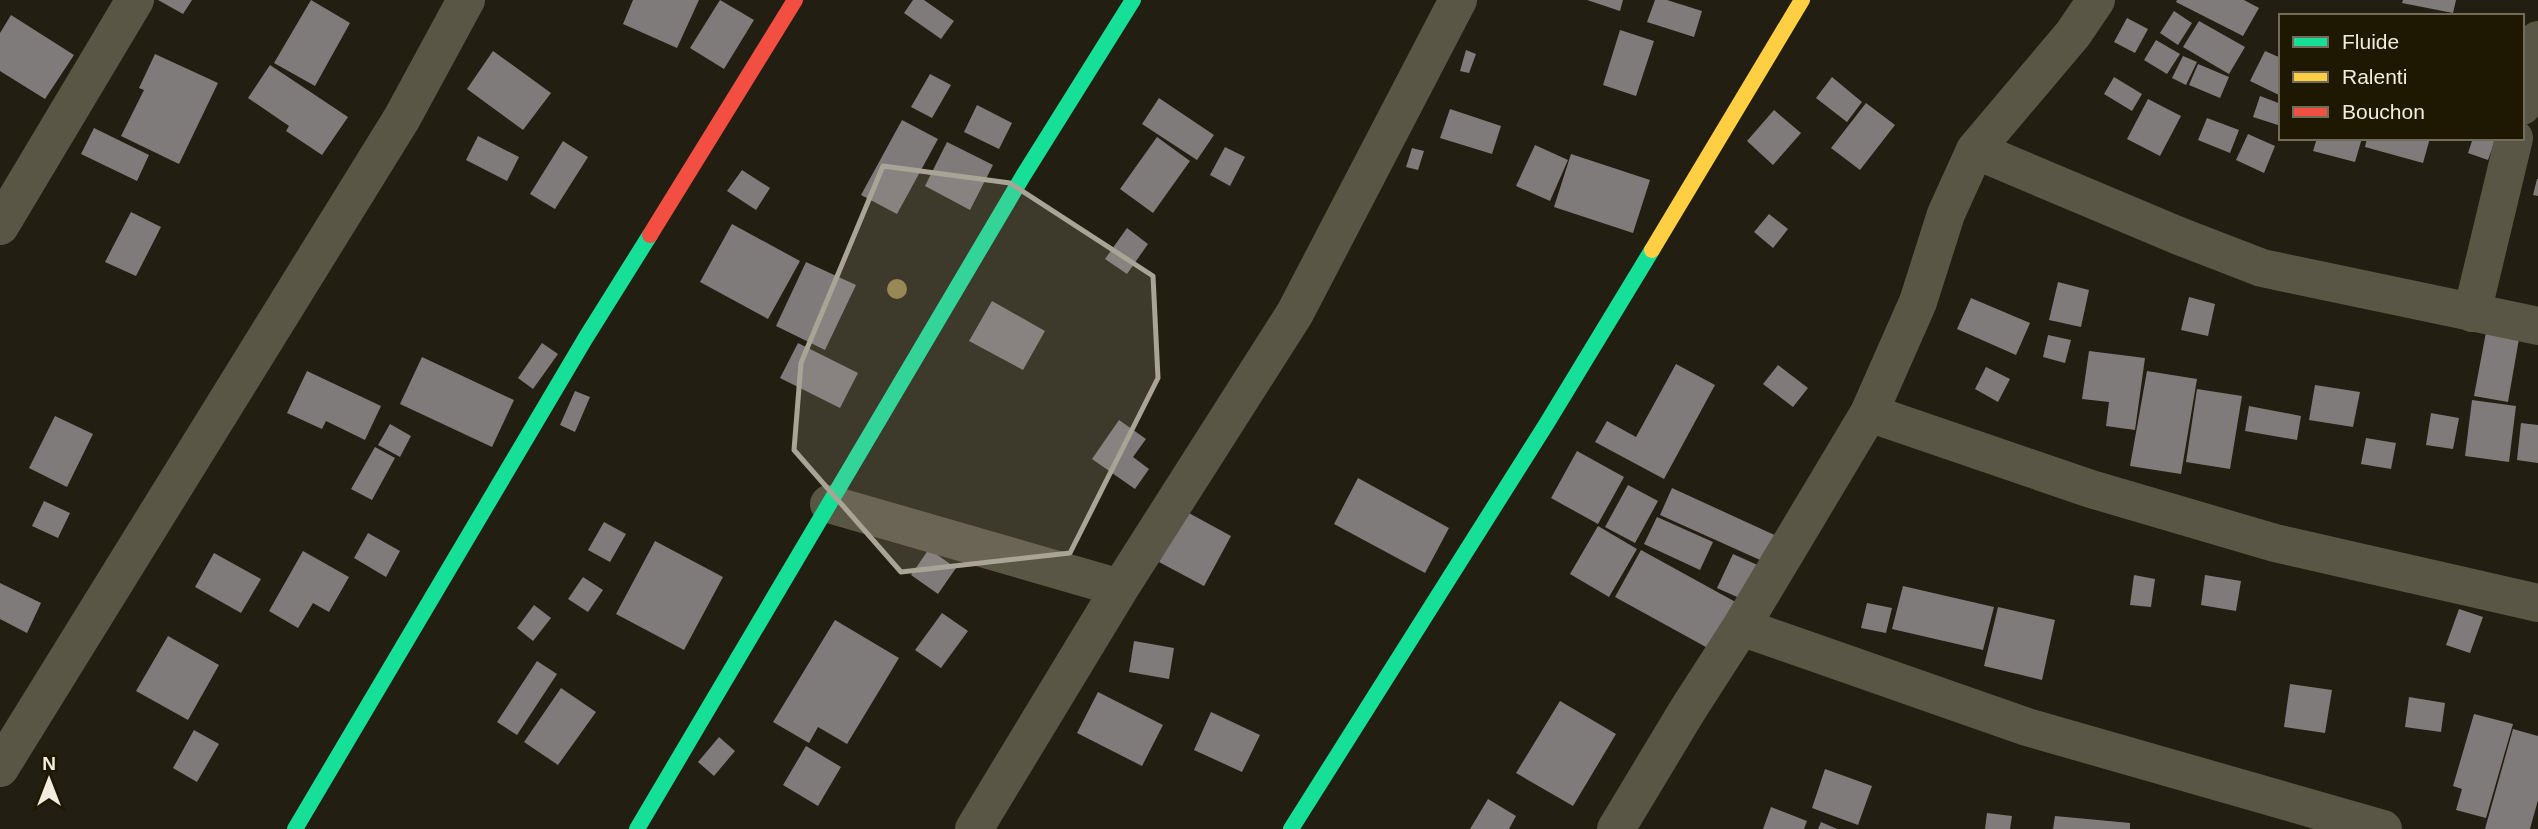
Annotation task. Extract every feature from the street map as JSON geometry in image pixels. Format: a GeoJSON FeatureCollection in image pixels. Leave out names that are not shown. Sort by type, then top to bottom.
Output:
{"type":"FeatureCollection","features":[{"type":"Feature","properties":{"kind":"street"},"geometry":{"type":"LineString","coordinates":[[0,226],[135,0]]}},
{"type":"Feature","properties":{"kind":"street"},"geometry":{"type":"LineString","coordinates":[[0,768],[402,118],[466,0]]}},
{"type":"Feature","properties":{"kind":"street"},"geometry":{"type":"LineString","coordinates":[[299,828],[585,339],[795,0]]}},
{"type":"Feature","properties":{"kind":"street"},"geometry":{"type":"LineString","coordinates":[[637,829],[1023,176],[1133,0]]}},
{"type":"Feature","properties":{"kind":"street"},"geometry":{"type":"LineString","coordinates":[[974,829],[1120,588],[1295,313],[1458,0]]}},
{"type":"Feature","properties":{"kind":"street"},"geometry":{"type":"LineString","coordinates":[[1291,829],[1547,423],[1802,0]]}},
{"type":"Feature","properties":{"kind":"street"},"geometry":{"type":"LineString","coordinates":[[1616,829],[1741,627],[1868,413],[1919,302],[1946,214],[1975,150],[2073,34],[2096,0]]}},
{"type":"Feature","properties":{"kind":"street"},"geometry":{"type":"LineString","coordinates":[[2524,98],[2538,40]]}},
{"type":"Feature","properties":{"kind":"street"},"geometry":{"type":"LineString","coordinates":[[2472,313],[2514,140]]}},
{"type":"Feature","properties":{"kind":"street"},"geometry":{"type":"LineString","coordinates":[[1975,150],[2262,268],[2538,326]]}},
{"type":"Feature","properties":{"kind":"street"},"geometry":{"type":"LineString","coordinates":[[1868,413],[2091,489],[2276,543],[2538,603]]}},
{"type":"Feature","properties":{"kind":"street"},"geometry":{"type":"LineString","coordinates":[[829,505],[1120,588]]}},
{"type":"Feature","properties":{"kind":"street"},"geometry":{"type":"LineString","coordinates":[[1741,627],[2027,727],[2383,829]]}},
{"type":"Feature","properties":{"kind":"highlighted area"},"geometry":{"type":"Polygon","coordinates":[[[883,166],[1010,183],[1153,276],[1158,378],[1070,553],[901,572],[794,450],[801,363],[883,166]]]}},
{"type":"Feature","properties":{"kind":"building"},"geometry":{"type":"Polygon","coordinates":[[[158,0],[192,0],[183,14],[158,0]]]}},
{"type":"Feature","properties":{"kind":"building"},"geometry":{"type":"Polygon","coordinates":[[[311,0],[350,23],[315,86],[274,63],[311,0]]]}},
{"type":"Feature","properties":{"kind":"building"},"geometry":{"type":"Polygon","coordinates":[[[633,0],[699,0],[677,48],[623,24],[633,0]]]}},
{"type":"Feature","properties":{"kind":"building"},"geometry":{"type":"Polygon","coordinates":[[[720,0],[754,20],[724,69],[690,48],[720,0]]]}},
{"type":"Feature","properties":{"kind":"building"},"geometry":{"type":"Polygon","coordinates":[[[913,0],[924,0],[954,21],[941,39],[904,13],[913,0]]]}},
{"type":"Feature","properties":{"kind":"building"},"geometry":{"type":"Polygon","coordinates":[[[1587,0],[1623,0],[1620,11],[1587,0]]]}},
{"type":"Feature","properties":{"kind":"building"},"geometry":{"type":"Polygon","coordinates":[[[1655,0],[1667,0],[1702,11],[1694,37],[1647,22],[1655,0]]]}},
{"type":"Feature","properties":{"kind":"building"},"geometry":{"type":"Polygon","coordinates":[[[2244,0],[2259,8],[2243,36],[2176,2],[2244,0]]]}},
{"type":"Feature","properties":{"kind":"building"},"geometry":{"type":"Polygon","coordinates":[[[2403,0],[2456,0],[2453,13],[2402,3],[2403,0]]]}},
{"type":"Feature","properties":{"kind":"building"},"geometry":{"type":"Polygon","coordinates":[[[2174,11],[2192,23],[2178,45],[2160,33],[2174,11]]]}},
{"type":"Feature","properties":{"kind":"building"},"geometry":{"type":"Polygon","coordinates":[[[11,15],[74,55],[45,99],[0,71],[0,33],[11,15]]]}},
{"type":"Feature","properties":{"kind":"building"},"geometry":{"type":"Polygon","coordinates":[[[2127,18],[2148,29],[2135,53],[2114,42],[2127,18]]]}},
{"type":"Feature","properties":{"kind":"building"},"geometry":{"type":"Polygon","coordinates":[[[2199,21],[2245,47],[2229,74],[2183,47],[2199,21]]]}},
{"type":"Feature","properties":{"kind":"building"},"geometry":{"type":"Polygon","coordinates":[[[1620,30],[1654,41],[1636,96],[1603,85],[1620,30]]]}},
{"type":"Feature","properties":{"kind":"building"},"geometry":{"type":"Polygon","coordinates":[[[2156,40],[2180,54],[2167,74],[2144,60],[2156,40]]]}},
{"type":"Feature","properties":{"kind":"building"},"geometry":{"type":"Polygon","coordinates":[[[1466,50],[1476,54],[1469,73],[1460,71],[1466,50]]]}},
{"type":"Feature","properties":{"kind":"building"},"geometry":{"type":"Polygon","coordinates":[[[493,51],[551,93],[523,130],[467,89],[493,51]]]}},
{"type":"Feature","properties":{"kind":"building"},"geometry":{"type":"Polygon","coordinates":[[[2265,51],[2279,57],[2279,95],[2250,81],[2265,51]]]}},
{"type":"Feature","properties":{"kind":"building"},"geometry":{"type":"Polygon","coordinates":[[[155,54],[218,83],[179,164],[121,136],[144,90],[139,88],[155,54]]]}},
{"type":"Feature","properties":{"kind":"building"},"geometry":{"type":"Polygon","coordinates":[[[2183,56],[2197,62],[2186,85],[2172,78],[2183,56]]]}},
{"type":"Feature","properties":{"kind":"building"},"geometry":{"type":"Polygon","coordinates":[[[2198,64],[2229,77],[2220,98],[2189,85],[2198,64]]]}},
{"type":"Feature","properties":{"kind":"building"},"geometry":{"type":"Polygon","coordinates":[[[270,65],[348,117],[322,155],[286,131],[289,126],[248,98],[270,65]]]}},
{"type":"Feature","properties":{"kind":"building"},"geometry":{"type":"Polygon","coordinates":[[[930,74],[951,85],[932,118],[911,107],[930,74]]]}},
{"type":"Feature","properties":{"kind":"building"},"geometry":{"type":"Polygon","coordinates":[[[1832,77],[1862,102],[1847,122],[1816,98],[1832,77]]]}},
{"type":"Feature","properties":{"kind":"building"},"geometry":{"type":"Polygon","coordinates":[[[2114,77],[2142,94],[2132,111],[2104,94],[2114,77]]]}},
{"type":"Feature","properties":{"kind":"building"},"geometry":{"type":"Polygon","coordinates":[[[2260,96],[2279,103],[2279,125],[2253,117],[2260,96]]]}},
{"type":"Feature","properties":{"kind":"building"},"geometry":{"type":"Polygon","coordinates":[[[1159,98],[1214,135],[1197,160],[1142,124],[1159,98]]]}},
{"type":"Feature","properties":{"kind":"building"},"geometry":{"type":"Polygon","coordinates":[[[2148,99],[2181,116],[2160,156],[2127,139],[2148,99]]]}},
{"type":"Feature","properties":{"kind":"building"},"geometry":{"type":"Polygon","coordinates":[[[1866,103],[1895,125],[1860,170],[1831,148],[1866,103]]]}},
{"type":"Feature","properties":{"kind":"building"},"geometry":{"type":"Polygon","coordinates":[[[977,105],[1012,123],[999,149],[964,132],[977,105]]]}},
{"type":"Feature","properties":{"kind":"building"},"geometry":{"type":"Polygon","coordinates":[[[1450,109],[1501,126],[1492,154],[1440,138],[1450,109]]]}},
{"type":"Feature","properties":{"kind":"building"},"geometry":{"type":"Polygon","coordinates":[[[1774,110],[1801,133],[1773,165],[1747,141],[1774,110]]]}},
{"type":"Feature","properties":{"kind":"building"},"geometry":{"type":"Polygon","coordinates":[[[2207,118],[2239,130],[2230,153],[2198,140],[2207,118]]]}},
{"type":"Feature","properties":{"kind":"building"},"geometry":{"type":"Polygon","coordinates":[[[902,120],[938,139],[897,214],[861,195],[902,120]]]}},
{"type":"Feature","properties":{"kind":"building"},"geometry":{"type":"Polygon","coordinates":[[[94,128],[149,155],[137,181],[81,154],[94,128]]]}},
{"type":"Feature","properties":{"kind":"building"},"geometry":{"type":"Polygon","coordinates":[[[2248,134],[2275,146],[2264,173],[2236,160],[2248,134]]]}},
{"type":"Feature","properties":{"kind":"building"},"geometry":{"type":"Polygon","coordinates":[[[478,136],[519,157],[507,181],[466,160],[478,136]]]}},
{"type":"Feature","properties":{"kind":"building"},"geometry":{"type":"Polygon","coordinates":[[[1157,137],[1190,161],[1153,213],[1120,189],[1157,137]]]}},
{"type":"Feature","properties":{"kind":"building"},"geometry":{"type":"Polygon","coordinates":[[[2316,140],[2361,140],[2355,162],[2313,151],[2316,140]]]}},
{"type":"Feature","properties":{"kind":"building"},"geometry":{"type":"Polygon","coordinates":[[[2367,140],[2429,140],[2423,163],[2365,147],[2367,140]]]}},
{"type":"Feature","properties":{"kind":"building"},"geometry":{"type":"Polygon","coordinates":[[[2472,140],[2495,140],[2488,160],[2468,153],[2472,140]]]}},
{"type":"Feature","properties":{"kind":"building"},"geometry":{"type":"Polygon","coordinates":[[[563,141],[588,157],[555,209],[530,194],[563,141]]]}},
{"type":"Feature","properties":{"kind":"building"},"geometry":{"type":"Polygon","coordinates":[[[947,142],[993,165],[970,210],[925,186],[947,142]]]}},
{"type":"Feature","properties":{"kind":"building"},"geometry":{"type":"Polygon","coordinates":[[[1535,145],[1568,160],[1550,201],[1516,186],[1535,145]]]}},
{"type":"Feature","properties":{"kind":"building"},"geometry":{"type":"Polygon","coordinates":[[[1225,147],[1245,157],[1230,186],[1210,175],[1225,147]]]}},
{"type":"Feature","properties":{"kind":"building"},"geometry":{"type":"Polygon","coordinates":[[[1412,148],[1424,151],[1418,170],[1406,167],[1412,148]]]}},
{"type":"Feature","properties":{"kind":"building"},"geometry":{"type":"Polygon","coordinates":[[[1571,154],[1650,180],[1633,233],[1554,207],[1571,154]]]}},
{"type":"Feature","properties":{"kind":"building"},"geometry":{"type":"Polygon","coordinates":[[[742,170],[770,188],[756,210],[727,191],[742,170]]]}},
{"type":"Feature","properties":{"kind":"building"},"geometry":{"type":"Polygon","coordinates":[[[2538,179],[2538,196],[2533,195],[2538,179]]]}},
{"type":"Feature","properties":{"kind":"building"},"geometry":{"type":"Polygon","coordinates":[[[131,212],[161,227],[136,276],[105,262],[131,212]]]}},
{"type":"Feature","properties":{"kind":"building"},"geometry":{"type":"Polygon","coordinates":[[[1769,214],[1788,229],[1773,248],[1754,232],[1769,214]]]}},
{"type":"Feature","properties":{"kind":"building"},"geometry":{"type":"Polygon","coordinates":[[[732,224],[800,261],[768,319],[700,282],[732,224]]]}},
{"type":"Feature","properties":{"kind":"building"},"geometry":{"type":"Polygon","coordinates":[[[1127,228],[1148,244],[1127,274],[1105,259],[1127,228]]]}},
{"type":"Feature","properties":{"kind":"building"},"geometry":{"type":"Polygon","coordinates":[[[806,262],[856,285],[825,350],[776,326],[806,262]]]}},
{"type":"Feature","properties":{"kind":"building"},"geometry":{"type":"Polygon","coordinates":[[[2058,282],[2089,290],[2081,327],[2049,320],[2058,282]]]}},
{"type":"Feature","properties":{"kind":"building"},"geometry":{"type":"Polygon","coordinates":[[[2189,297],[2215,304],[2208,336],[2181,330],[2189,297]]]}},
{"type":"Feature","properties":{"kind":"building"},"geometry":{"type":"Polygon","coordinates":[[[1971,298],[2030,323],[2016,355],[1957,329],[1971,298]]]}},
{"type":"Feature","properties":{"kind":"building"},"geometry":{"type":"Polygon","coordinates":[[[992,301],[1045,331],[1023,370],[969,341],[992,301]]]}},
{"type":"Feature","properties":{"kind":"building"},"geometry":{"type":"Polygon","coordinates":[[[2487,327],[2520,333],[2508,402],[2474,396],[2487,327]]]}},
{"type":"Feature","properties":{"kind":"building"},"geometry":{"type":"Polygon","coordinates":[[[2048,335],[2071,340],[2065,363],[2043,357],[2048,335]]]}},
{"type":"Feature","properties":{"kind":"building"},"geometry":{"type":"Polygon","coordinates":[[[542,343],[558,354],[533,389],[518,378],[542,343]]]}},
{"type":"Feature","properties":{"kind":"building"},"geometry":{"type":"Polygon","coordinates":[[[798,343],[858,373],[840,408],[780,378],[798,343]]]}},
{"type":"Feature","properties":{"kind":"building"},"geometry":{"type":"Polygon","coordinates":[[[2089,351],[2145,358],[2135,430],[2106,426],[2109,402],[2082,399],[2089,351]]]}},
{"type":"Feature","properties":{"kind":"building"},"geometry":{"type":"Polygon","coordinates":[[[422,357],[514,400],[492,447],[400,404],[422,357]]]}},
{"type":"Feature","properties":{"kind":"building"},"geometry":{"type":"Polygon","coordinates":[[[1676,364],[1715,385],[1664,479],[1595,442],[1607,421],[1636,437],[1676,364]]]}},
{"type":"Feature","properties":{"kind":"building"},"geometry":{"type":"Polygon","coordinates":[[[1778,365],[1808,388],[1793,407],[1763,384],[1778,365]]]}},
{"type":"Feature","properties":{"kind":"building"},"geometry":{"type":"Polygon","coordinates":[[[1986,367],[2010,379],[1998,402],[1975,389],[1986,367]]]}},
{"type":"Feature","properties":{"kind":"building"},"geometry":{"type":"Polygon","coordinates":[[[307,371],[381,406],[365,440],[326,421],[322,429],[287,413],[307,371]]]}},
{"type":"Feature","properties":{"kind":"building"},"geometry":{"type":"Polygon","coordinates":[[[2147,371],[2197,379],[2181,474],[2130,466],[2147,371]]]}},
{"type":"Feature","properties":{"kind":"building"},"geometry":{"type":"Polygon","coordinates":[[[2315,385],[2360,392],[2353,427],[2309,420],[2315,385]]]}},
{"type":"Feature","properties":{"kind":"building"},"geometry":{"type":"Polygon","coordinates":[[[2197,389],[2242,396],[2230,469],[2186,462],[2197,389]]]}},
{"type":"Feature","properties":{"kind":"building"},"geometry":{"type":"Polygon","coordinates":[[[575,391],[590,397],[575,432],[560,425],[575,391]]]}},
{"type":"Feature","properties":{"kind":"building"},"geometry":{"type":"Polygon","coordinates":[[[2472,400],[2516,406],[2509,462],[2465,456],[2472,400]]]}},
{"type":"Feature","properties":{"kind":"building"},"geometry":{"type":"Polygon","coordinates":[[[2249,406],[2301,416],[2297,440],[2245,431],[2249,406]]]}},
{"type":"Feature","properties":{"kind":"building"},"geometry":{"type":"Polygon","coordinates":[[[2431,413],[2459,418],[2453,449],[2426,445],[2431,413]]]}},
{"type":"Feature","properties":{"kind":"building"},"geometry":{"type":"Polygon","coordinates":[[[55,416],[93,434],[67,487],[29,468],[55,416]]]}},
{"type":"Feature","properties":{"kind":"building"},"geometry":{"type":"Polygon","coordinates":[[[1119,420],[1146,439],[1133,457],[1149,469],[1135,489],[1092,459],[1119,420]]]}},
{"type":"Feature","properties":{"kind":"building"},"geometry":{"type":"Polygon","coordinates":[[[2521,423],[2538,425],[2538,463],[2517,460],[2521,423]]]}},
{"type":"Feature","properties":{"kind":"building"},"geometry":{"type":"Polygon","coordinates":[[[390,424],[411,436],[400,457],[378,445],[390,424]]]}},
{"type":"Feature","properties":{"kind":"building"},"geometry":{"type":"Polygon","coordinates":[[[2366,438],[2396,443],[2391,469],[2361,464],[2366,438]]]}},
{"type":"Feature","properties":{"kind":"building"},"geometry":{"type":"Polygon","coordinates":[[[375,447],[395,458],[372,500],[351,489],[375,447]]]}},
{"type":"Feature","properties":{"kind":"building"},"geometry":{"type":"Polygon","coordinates":[[[1577,451],[1624,477],[1598,524],[1551,498],[1577,451]]]}},
{"type":"Feature","properties":{"kind":"building"},"geometry":{"type":"Polygon","coordinates":[[[1358,478],[1449,528],[1425,573],[1334,524],[1358,478]]]}},
{"type":"Feature","properties":{"kind":"building"},"geometry":{"type":"Polygon","coordinates":[[[1628,485],[1658,501],[1635,543],[1605,527],[1628,485]]]}},
{"type":"Feature","properties":{"kind":"building"},"geometry":{"type":"Polygon","coordinates":[[[1672,488],[1781,538],[1769,564],[1660,515],[1672,488]]]}},
{"type":"Feature","properties":{"kind":"building"},"geometry":{"type":"Polygon","coordinates":[[[44,501],[70,513],[58,538],[32,526],[44,501]]]}},
{"type":"Feature","properties":{"kind":"building"},"geometry":{"type":"Polygon","coordinates":[[[1187,512],[1231,536],[1204,586],[1159,562],[1187,512]]]}},
{"type":"Feature","properties":{"kind":"building"},"geometry":{"type":"Polygon","coordinates":[[[1657,517],[1713,542],[1700,570],[1644,544],[1657,517]]]}},
{"type":"Feature","properties":{"kind":"building"},"geometry":{"type":"Polygon","coordinates":[[[604,522],[626,534],[610,562],[588,550],[604,522]]]}},
{"type":"Feature","properties":{"kind":"building"},"geometry":{"type":"Polygon","coordinates":[[[1598,526],[1637,549],[1609,597],[1570,574],[1598,526]]]}},
{"type":"Feature","properties":{"kind":"building"},"geometry":{"type":"Polygon","coordinates":[[[368,533],[400,551],[386,577],[354,558],[368,533]]]}},
{"type":"Feature","properties":{"kind":"building"},"geometry":{"type":"Polygon","coordinates":[[[655,541],[723,577],[684,650],[616,614],[655,541]]]}},
{"type":"Feature","properties":{"kind":"building"},"geometry":{"type":"Polygon","coordinates":[[[929,549],[956,568],[938,594],[911,575],[929,549]]]}},
{"type":"Feature","properties":{"kind":"building"},"geometry":{"type":"Polygon","coordinates":[[[1641,550],[1741,605],[1715,652],[1615,597],[1641,550]]]}},
{"type":"Feature","properties":{"kind":"building"},"geometry":{"type":"Polygon","coordinates":[[[303,551],[349,577],[329,612],[313,603],[298,628],[269,611],[303,551]]]}},
{"type":"Feature","properties":{"kind":"building"},"geometry":{"type":"Polygon","coordinates":[[[214,553],[261,579],[241,613],[195,587],[214,553]]]}},
{"type":"Feature","properties":{"kind":"building"},"geometry":{"type":"Polygon","coordinates":[[[1733,554],[1762,567],[1746,601],[1717,588],[1733,554]]]}},
{"type":"Feature","properties":{"kind":"building"},"geometry":{"type":"Polygon","coordinates":[[[2134,575],[2155,579],[2151,607],[2130,605],[2134,575]]]}},
{"type":"Feature","properties":{"kind":"building"},"geometry":{"type":"Polygon","coordinates":[[[2205,575],[2241,581],[2236,611],[2201,605],[2205,575]]]}},
{"type":"Feature","properties":{"kind":"building"},"geometry":{"type":"Polygon","coordinates":[[[583,577],[603,590],[588,612],[568,599],[583,577]]]}},
{"type":"Feature","properties":{"kind":"building"},"geometry":{"type":"Polygon","coordinates":[[[0,583],[41,603],[27,633],[0,619],[0,583]]]}},
{"type":"Feature","properties":{"kind":"building"},"geometry":{"type":"Polygon","coordinates":[[[1903,586],[1994,607],[1983,650],[1892,629],[1903,586]]]}},
{"type":"Feature","properties":{"kind":"building"},"geometry":{"type":"Polygon","coordinates":[[[1867,603],[1892,608],[1886,633],[1861,628],[1867,603]]]}},
{"type":"Feature","properties":{"kind":"building"},"geometry":{"type":"Polygon","coordinates":[[[534,605],[551,618],[533,641],[517,628],[534,605]]]}},
{"type":"Feature","properties":{"kind":"building"},"geometry":{"type":"Polygon","coordinates":[[[1998,607],[2055,620],[2042,680],[1984,666],[1998,607]]]}},
{"type":"Feature","properties":{"kind":"building"},"geometry":{"type":"Polygon","coordinates":[[[2459,609],[2483,617],[2470,653],[2446,645],[2459,609]]]}},
{"type":"Feature","properties":{"kind":"building"},"geometry":{"type":"Polygon","coordinates":[[[942,613],[968,631],[941,668],[915,650],[942,613]]]}},
{"type":"Feature","properties":{"kind":"building"},"geometry":{"type":"Polygon","coordinates":[[[835,620],[899,658],[847,744],[818,727],[809,743],[773,722],[835,620]]]}},
{"type":"Feature","properties":{"kind":"building"},"geometry":{"type":"Polygon","coordinates":[[[168,636],[219,665],[188,720],[136,691],[168,636]]]}},
{"type":"Feature","properties":{"kind":"building"},"geometry":{"type":"Polygon","coordinates":[[[1134,641],[1174,648],[1169,679],[1129,672],[1134,641]]]}},
{"type":"Feature","properties":{"kind":"building"},"geometry":{"type":"Polygon","coordinates":[[[537,661],[557,674],[517,735],[497,722],[537,661]]]}},
{"type":"Feature","properties":{"kind":"building"},"geometry":{"type":"Polygon","coordinates":[[[2290,684],[2332,690],[2325,733],[2284,727],[2290,684]]]}},
{"type":"Feature","properties":{"kind":"building"},"geometry":{"type":"Polygon","coordinates":[[[561,688],[596,712],[558,765],[524,742],[561,688]]]}},
{"type":"Feature","properties":{"kind":"building"},"geometry":{"type":"Polygon","coordinates":[[[1098,692],[1163,725],[1142,766],[1077,733],[1098,692]]]}},
{"type":"Feature","properties":{"kind":"building"},"geometry":{"type":"Polygon","coordinates":[[[2409,697],[2445,703],[2441,732],[2405,727],[2409,697]]]}},
{"type":"Feature","properties":{"kind":"building"},"geometry":{"type":"Polygon","coordinates":[[[1560,701],[1616,734],[1573,806],[1516,773],[1560,701]]]}},
{"type":"Feature","properties":{"kind":"building"},"geometry":{"type":"Polygon","coordinates":[[[1211,712],[1260,735],[1242,772],[1194,750],[1211,712]]]}},
{"type":"Feature","properties":{"kind":"building"},"geometry":{"type":"Polygon","coordinates":[[[2474,714],[2513,724],[2486,818],[2456,810],[2462,789],[2453,786],[2474,714]]]}},
{"type":"Feature","properties":{"kind":"building"},"geometry":{"type":"Polygon","coordinates":[[[2513,729],[2538,736],[2538,800],[2530,829],[2485,829],[2513,729]]]}},
{"type":"Feature","properties":{"kind":"building"},"geometry":{"type":"Polygon","coordinates":[[[194,730],[219,744],[197,782],[173,768],[194,730]]]}},
{"type":"Feature","properties":{"kind":"building"},"geometry":{"type":"Polygon","coordinates":[[[719,737],[735,751],[714,776],[698,762],[719,737]]]}},
{"type":"Feature","properties":{"kind":"building"},"geometry":{"type":"Polygon","coordinates":[[[806,746],[841,767],[818,806],[783,785],[806,746]]]}},
{"type":"Feature","properties":{"kind":"building"},"geometry":{"type":"Polygon","coordinates":[[[1825,769],[1872,786],[1858,825],[1812,808],[1825,769]]]}},
{"type":"Feature","properties":{"kind":"building"},"geometry":{"type":"Polygon","coordinates":[[[1488,799],[1516,816],[1509,829],[1470,829],[1488,799]]]}},
{"type":"Feature","properties":{"kind":"building"},"geometry":{"type":"Polygon","coordinates":[[[1771,807],[1807,821],[1804,829],[1763,829],[1771,807]]]}},
{"type":"Feature","properties":{"kind":"building"},"geometry":{"type":"Polygon","coordinates":[[[1987,813],[2012,816],[2010,829],[1985,829],[1987,813]]]}},
{"type":"Feature","properties":{"kind":"building"},"geometry":{"type":"Polygon","coordinates":[[[2055,816],[2130,823],[2130,829],[2053,829],[2055,816]]]}},
{"type":"Feature","properties":{"kind":"building"},"geometry":{"type":"Polygon","coordinates":[[[1821,822],[1837,829],[1818,829],[1821,822]]]}},
{"type":"Feature","properties":{"kind":"traffic: fast"},"geometry":{"type":"LineString","coordinates":[[637,829],[1023,176],[1133,0]]}},
{"type":"Feature","properties":{"kind":"traffic: fast"},"geometry":{"type":"LineString","coordinates":[[295,829],[585,339],[650,235]]}},
{"type":"Feature","properties":{"kind":"traffic: fast"},"geometry":{"type":"LineString","coordinates":[[1291,829],[1547,423],[1652,250]]}},
{"type":"Feature","properties":{"kind":"traffic: slow"},"geometry":{"type":"LineString","coordinates":[[1652,250],[1802,0]]}},
{"type":"Feature","properties":{"kind":"traffic: jam"},"geometry":{"type":"LineString","coordinates":[[650,235],[795,0]]}}]}
